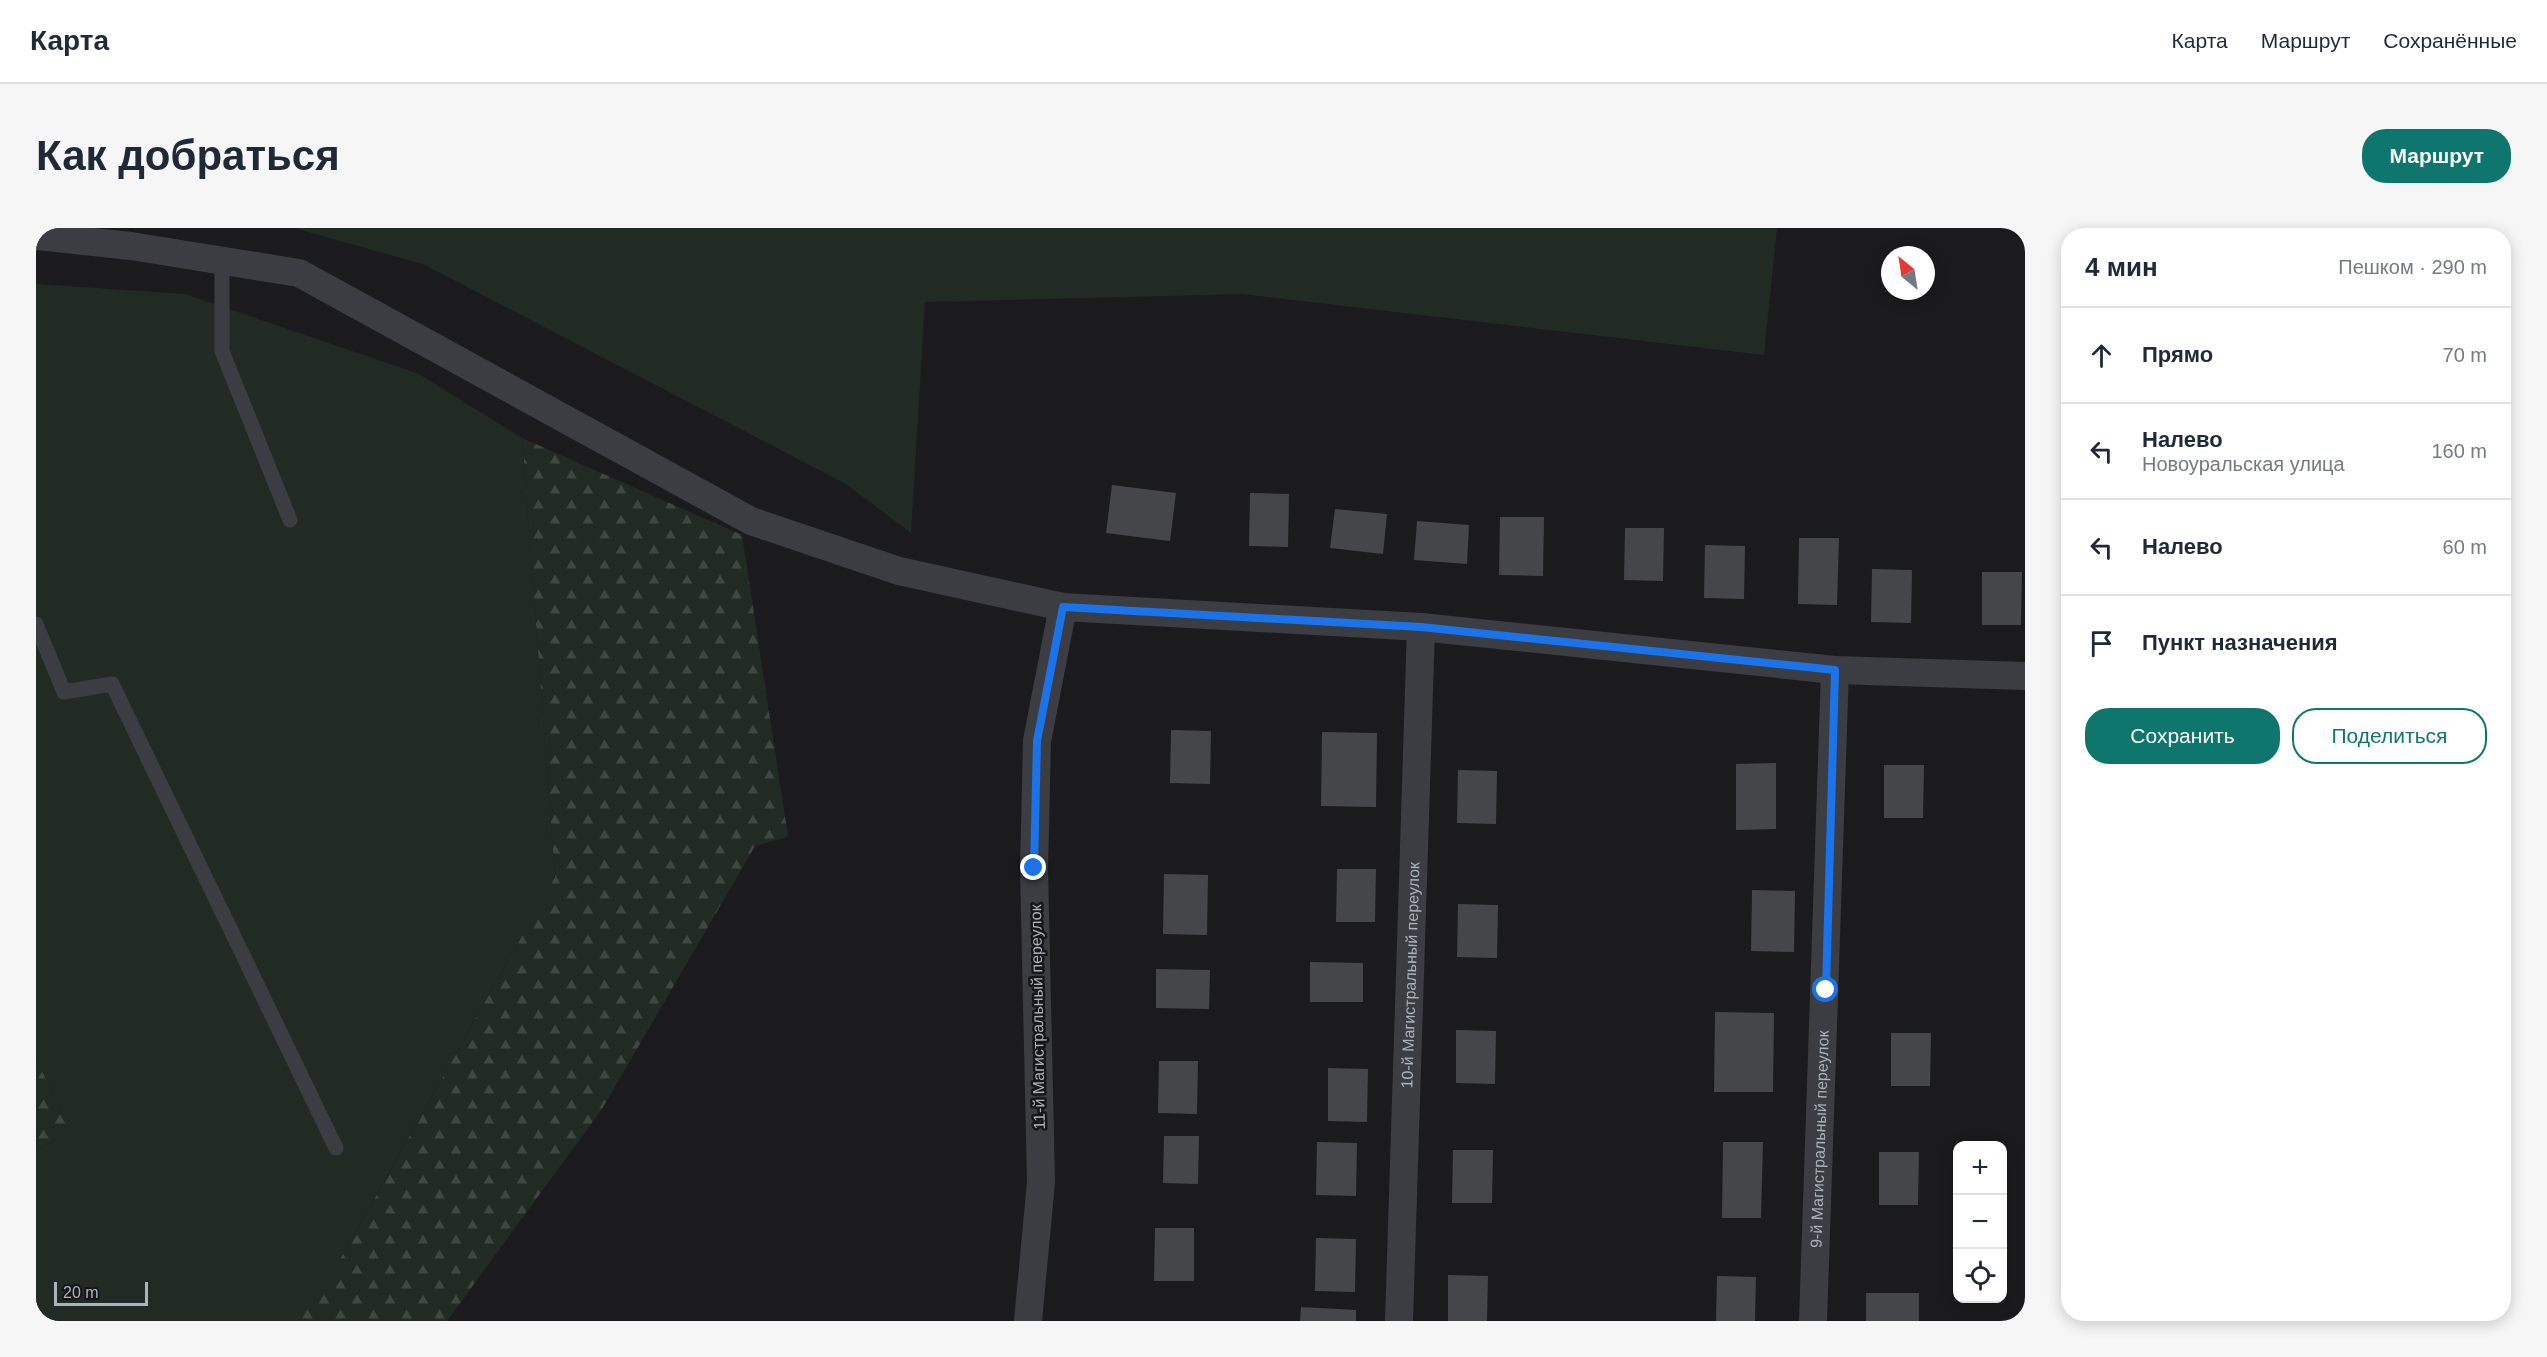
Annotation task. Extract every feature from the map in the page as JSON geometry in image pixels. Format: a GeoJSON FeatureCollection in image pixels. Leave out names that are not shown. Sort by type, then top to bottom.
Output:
{"type":"FeatureCollection","features":[{"type":"Feature","properties":{"kind":"street"},"geometry":{"type":"LineString","coordinates":[[36,236],[131,246],[299,273],[752,521],[899,572],[1063,607],[1421,627],[1835,670],[2025,676]]}},
{"type":"Feature","properties":{"kind":"street","name":"11-й Магистральный переулок"},"geometry":{"type":"LineString","coordinates":[[1028,1321],[1041,1182],[1034,868],[1037,741],[1063,607]]}},
{"type":"Feature","properties":{"kind":"street","name":"10-й Магистральный переулок"},"geometry":{"type":"LineString","coordinates":[[1399,1321],[1421,627]]}},
{"type":"Feature","properties":{"kind":"street","name":"9-й Магистральный переулок"},"geometry":{"type":"LineString","coordinates":[[1813,1321],[1835,670]]}},
{"type":"Feature","properties":{"kind":"lane"},"geometry":{"type":"LineString","coordinates":[[222,261],[222,351],[290,520]]}},
{"type":"Feature","properties":{"kind":"lane"},"geometry":{"type":"LineString","coordinates":[[36,624],[64,692],[112,684],[336,1148]]}},
{"type":"Feature","properties":{"kind":"green space"},"geometry":{"type":"Polygon","coordinates":[[[294,228],[1777,228],[1764,355],[1242,294],[925,302],[911,533],[846,484],[423,264],[294,228]]]}},
{"type":"Feature","properties":{"kind":"green space"},"geometry":{"type":"Polygon","coordinates":[[[36,284],[185,294],[419,374],[522,438],[555,877],[333,1272],[286,1321],[36,1321],[36,1152],[70,1129],[36,1058],[36,284]]]}},
{"type":"Feature","properties":{"kind":"green space"},"geometry":{"type":"Polygon","coordinates":[[[522,438],[742,535],[788,837],[755,846],[602,1109],[447,1321],[282,1321],[345,1251],[555,877],[522,438]]]}},
{"type":"Feature","properties":{"kind":"green space"},"geometry":{"type":"Polygon","coordinates":[[[36,1058],[70,1129],[36,1152],[36,1058]]]}},
{"type":"Feature","properties":{"kind":"building"},"geometry":{"type":"Polygon","coordinates":[[[1112,485],[1176,493],[1170,541],[1106,533],[1112,485]]]}},
{"type":"Feature","properties":{"kind":"building"},"geometry":{"type":"Polygon","coordinates":[[[1250,493],[1289,494],[1288,547],[1249,546],[1250,493]]]}},
{"type":"Feature","properties":{"kind":"building"},"geometry":{"type":"Polygon","coordinates":[[[1335,509],[1387,514],[1383,554],[1330,548],[1335,509]]]}},
{"type":"Feature","properties":{"kind":"building"},"geometry":{"type":"Polygon","coordinates":[[[1500,517],[1544,517],[1543,576],[1499,575],[1500,517]]]}},
{"type":"Feature","properties":{"kind":"building"},"geometry":{"type":"Polygon","coordinates":[[[1417,521],[1469,525],[1467,564],[1414,560],[1417,521]]]}},
{"type":"Feature","properties":{"kind":"building"},"geometry":{"type":"Polygon","coordinates":[[[1625,528],[1664,528],[1663,581],[1624,580],[1625,528]]]}},
{"type":"Feature","properties":{"kind":"building"},"geometry":{"type":"Polygon","coordinates":[[[1799,538],[1839,538],[1837,605],[1798,604],[1799,538]]]}},
{"type":"Feature","properties":{"kind":"building"},"geometry":{"type":"Polygon","coordinates":[[[1705,545],[1745,546],[1744,599],[1704,598],[1705,545]]]}},
{"type":"Feature","properties":{"kind":"building"},"geometry":{"type":"Polygon","coordinates":[[[1872,569],[1912,570],[1911,623],[1871,622],[1872,569]]]}},
{"type":"Feature","properties":{"kind":"building"},"geometry":{"type":"Polygon","coordinates":[[[1982,572],[2022,572],[2021,625],[1982,625],[1982,572]]]}},
{"type":"Feature","properties":{"kind":"building"},"geometry":{"type":"Polygon","coordinates":[[[1171,730],[1211,731],[1210,784],[1170,783],[1171,730]]]}},
{"type":"Feature","properties":{"kind":"building"},"geometry":{"type":"Polygon","coordinates":[[[1322,732],[1377,733],[1376,807],[1321,806],[1322,732]]]}},
{"type":"Feature","properties":{"kind":"building"},"geometry":{"type":"Polygon","coordinates":[[[1776,763],[1776,829],[1736,830],[1736,764],[1776,763]]]}},
{"type":"Feature","properties":{"kind":"building"},"geometry":{"type":"Polygon","coordinates":[[[1884,765],[1924,765],[1923,818],[1884,818],[1884,765]]]}},
{"type":"Feature","properties":{"kind":"building"},"geometry":{"type":"Polygon","coordinates":[[[1458,770],[1497,771],[1496,824],[1457,823],[1458,770]]]}},
{"type":"Feature","properties":{"kind":"building"},"geometry":{"type":"Polygon","coordinates":[[[1337,869],[1376,869],[1375,922],[1336,922],[1337,869]]]}},
{"type":"Feature","properties":{"kind":"building"},"geometry":{"type":"Polygon","coordinates":[[[1164,874],[1208,875],[1207,935],[1163,934],[1164,874]]]}},
{"type":"Feature","properties":{"kind":"building"},"geometry":{"type":"Polygon","coordinates":[[[1752,890],[1795,891],[1794,952],[1751,951],[1752,890]]]}},
{"type":"Feature","properties":{"kind":"building"},"geometry":{"type":"Polygon","coordinates":[[[1458,904],[1498,905],[1497,958],[1457,957],[1458,904]]]}},
{"type":"Feature","properties":{"kind":"building"},"geometry":{"type":"Polygon","coordinates":[[[1310,962],[1363,963],[1363,1002],[1310,1002],[1310,962]]]}},
{"type":"Feature","properties":{"kind":"building"},"geometry":{"type":"Polygon","coordinates":[[[1156,969],[1210,970],[1209,1009],[1156,1008],[1156,969]]]}},
{"type":"Feature","properties":{"kind":"building"},"geometry":{"type":"Polygon","coordinates":[[[1715,1012],[1774,1013],[1773,1092],[1714,1092],[1715,1012]]]}},
{"type":"Feature","properties":{"kind":"building"},"geometry":{"type":"Polygon","coordinates":[[[1456,1030],[1496,1031],[1495,1084],[1456,1083],[1456,1030]]]}},
{"type":"Feature","properties":{"kind":"building"},"geometry":{"type":"Polygon","coordinates":[[[1891,1033],[1931,1033],[1930,1086],[1891,1086],[1891,1033]]]}},
{"type":"Feature","properties":{"kind":"building"},"geometry":{"type":"Polygon","coordinates":[[[1159,1061],[1198,1061],[1197,1114],[1158,1113],[1159,1061]]]}},
{"type":"Feature","properties":{"kind":"building"},"geometry":{"type":"Polygon","coordinates":[[[1328,1068],[1368,1069],[1367,1122],[1328,1121],[1328,1068]]]}},
{"type":"Feature","properties":{"kind":"building"},"geometry":{"type":"Polygon","coordinates":[[[1164,1136],[1199,1136],[1198,1184],[1163,1183],[1164,1136]]]}},
{"type":"Feature","properties":{"kind":"building"},"geometry":{"type":"Polygon","coordinates":[[[1317,1142],[1357,1143],[1356,1196],[1316,1195],[1317,1142]]]}},
{"type":"Feature","properties":{"kind":"building"},"geometry":{"type":"Polygon","coordinates":[[[1723,1142],[1763,1142],[1761,1218],[1722,1218],[1723,1142]]]}},
{"type":"Feature","properties":{"kind":"building"},"geometry":{"type":"Polygon","coordinates":[[[1453,1150],[1493,1150],[1492,1203],[1452,1203],[1453,1150]]]}},
{"type":"Feature","properties":{"kind":"building"},"geometry":{"type":"Polygon","coordinates":[[[1879,1152],[1919,1152],[1918,1205],[1879,1205],[1879,1152]]]}},
{"type":"Feature","properties":{"kind":"building"},"geometry":{"type":"Polygon","coordinates":[[[1155,1228],[1194,1228],[1194,1281],[1154,1281],[1155,1228]]]}},
{"type":"Feature","properties":{"kind":"building"},"geometry":{"type":"Polygon","coordinates":[[[1316,1238],[1356,1239],[1355,1292],[1315,1291],[1316,1238]]]}},
{"type":"Feature","properties":{"kind":"building"},"geometry":{"type":"Polygon","coordinates":[[[1448,1275],[1488,1276],[1487,1321],[1448,1321],[1448,1275]]]}},
{"type":"Feature","properties":{"kind":"building"},"geometry":{"type":"Polygon","coordinates":[[[1717,1276],[1756,1277],[1755,1321],[1716,1321],[1717,1276]]]}},
{"type":"Feature","properties":{"kind":"building"},"geometry":{"type":"Polygon","coordinates":[[[1866,1293],[1919,1293],[1919,1321],[1866,1321],[1866,1293]]]}},
{"type":"Feature","properties":{"kind":"building"},"geometry":{"type":"Polygon","coordinates":[[[1301,1307],[1356,1310],[1356,1321],[1300,1321],[1301,1307]]]}},
{"type":"Feature","properties":{"kind":"route"},"geometry":{"type":"LineString","coordinates":[[1034,868],[1037,741],[1063,607],[1421,627],[1835,670],[1826,990]]}}]}
